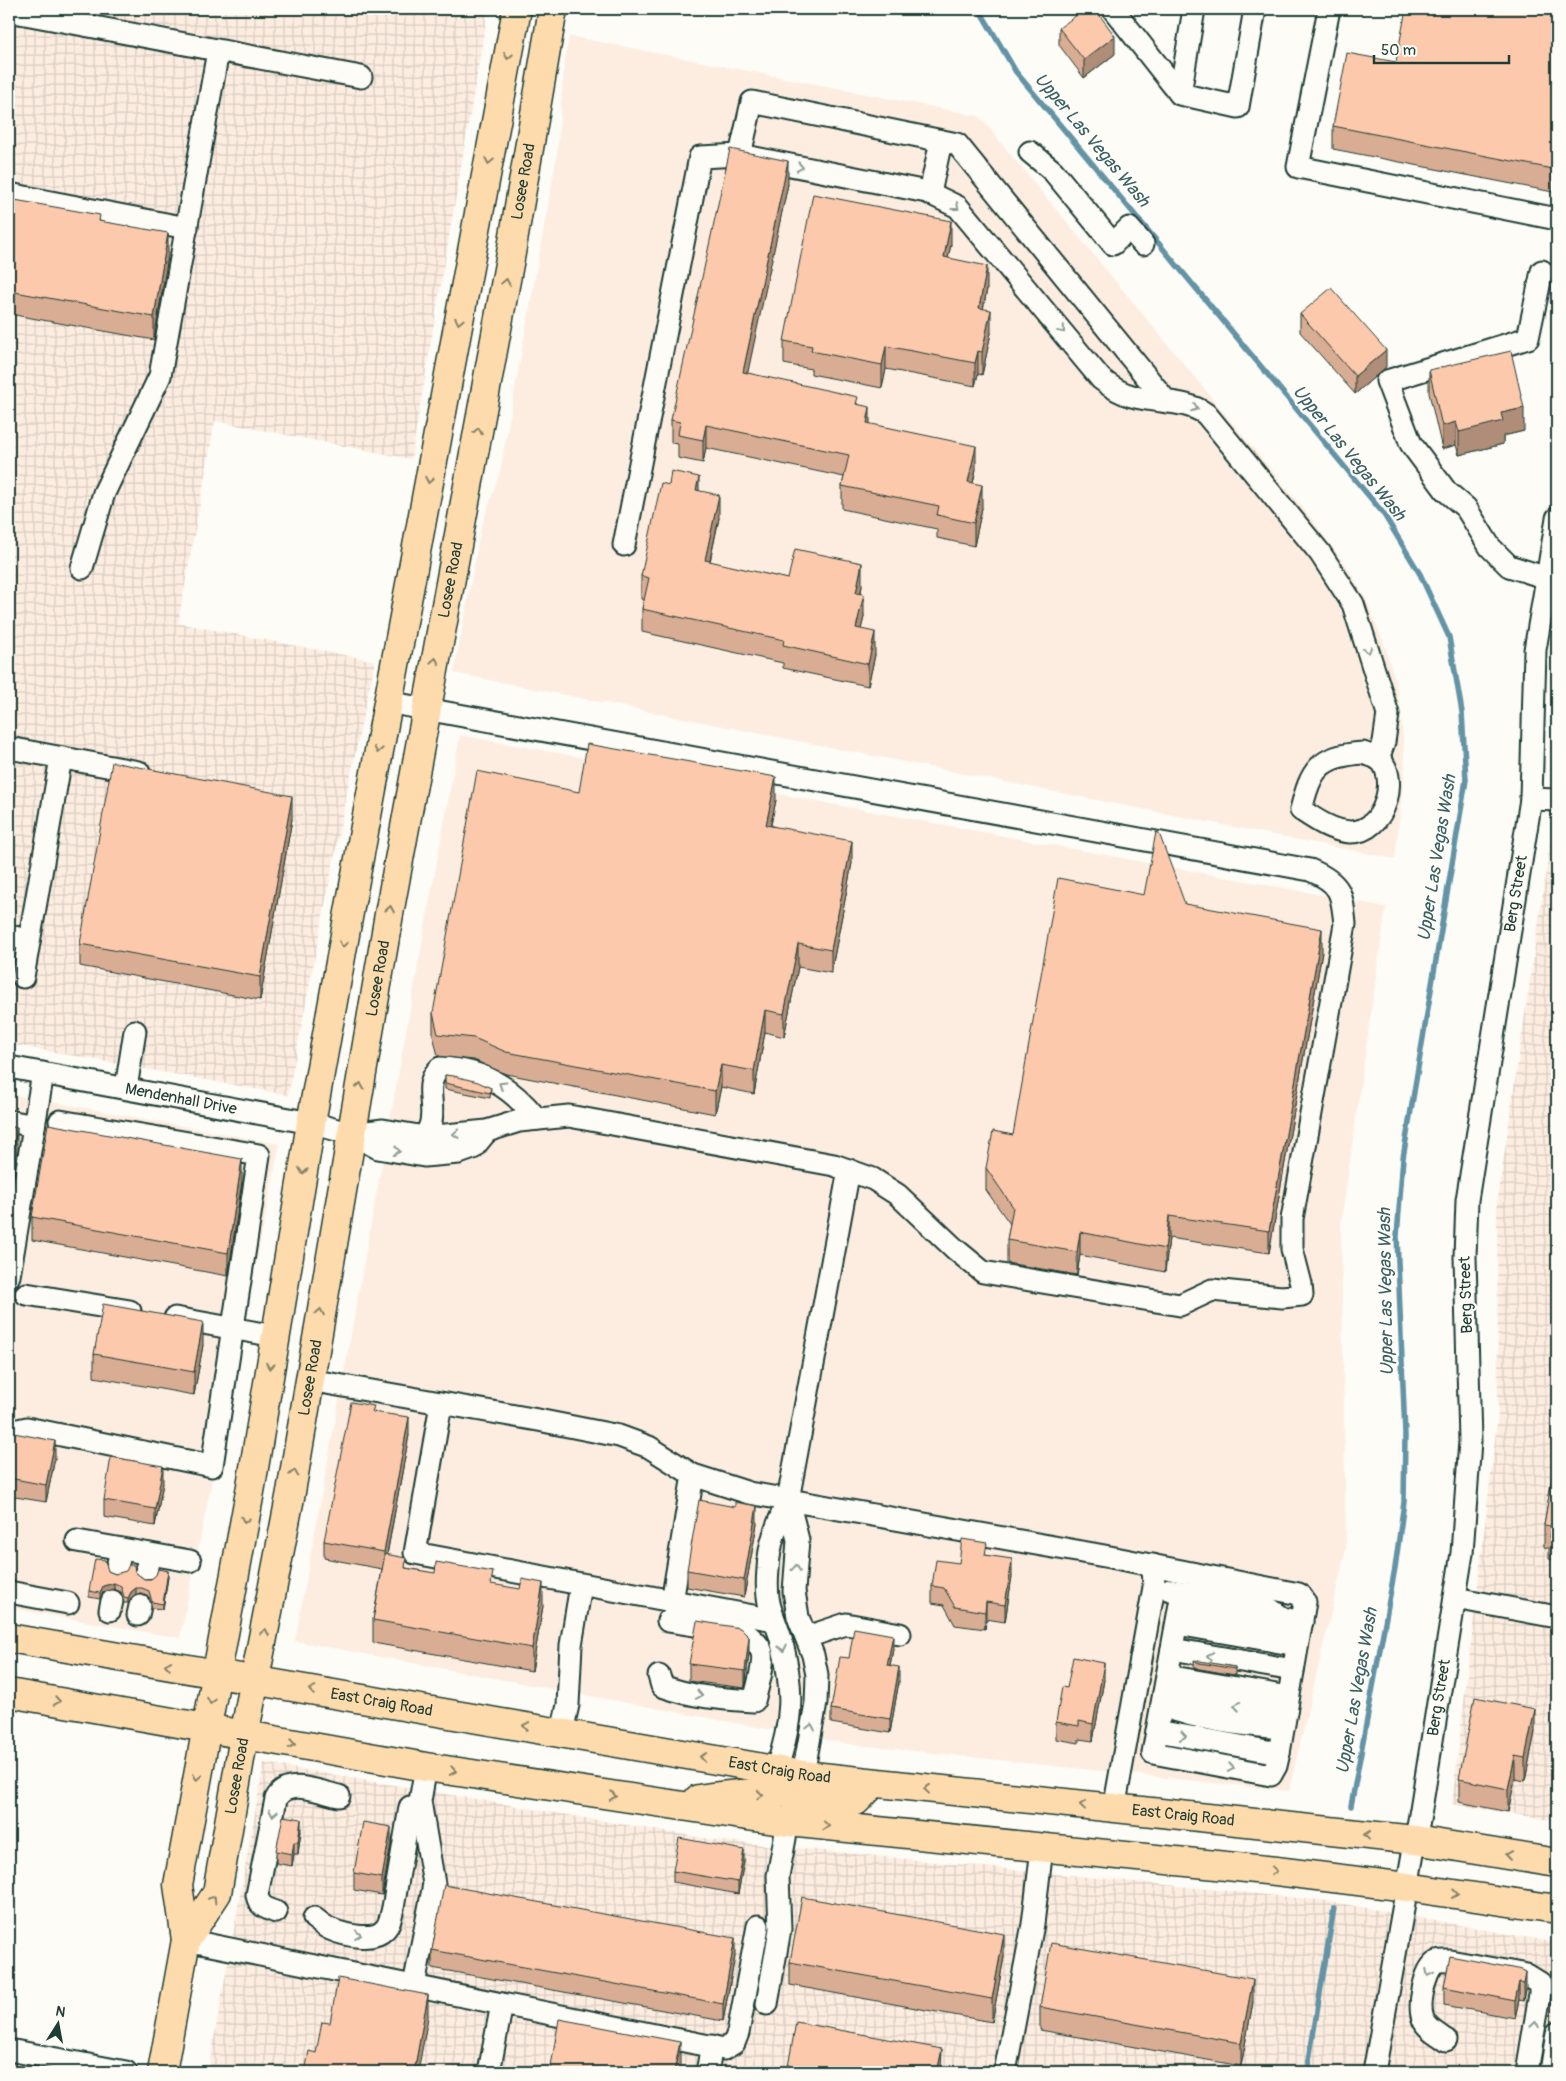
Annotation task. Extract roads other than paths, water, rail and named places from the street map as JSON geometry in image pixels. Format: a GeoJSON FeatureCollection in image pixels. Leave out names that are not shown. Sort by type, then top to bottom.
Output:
{"type":"FeatureCollection","features":[{"type":"Feature","properties":{"kind":"main road","name":"Losee Road"},"geometry":{"type":"LineString","coordinates":[[162,2072],[186,1940],[178,1885],[251,1486],[311,1123],[387,702],[517,9]]}},
{"type":"Feature","properties":{"kind":"main road"},"geometry":{"type":"LineString","coordinates":[[534,120],[525,72],[535,9]]}},
{"type":"Feature","properties":{"kind":"main road","name":"Losee Road"},"geometry":{"type":"LineString","coordinates":[[186,1940],[217,1893],[244,1736],[291,1492],[426,709],[511,253],[553,9]]}},
{"type":"Feature","properties":{"kind":"main road"},"geometry":{"type":"LineString","coordinates":[[500,103],[515,131],[502,211],[511,253]]}},
{"type":"Feature","properties":{"kind":"main road","name":"East Craig Road"},"geometry":{"type":"LineString","coordinates":[[9,1638],[803,1775],[1415,1840],[1557,1863]]}},
{"type":"Feature","properties":{"kind":"main road"},"geometry":{"type":"LineString","coordinates":[[9,1693],[426,1767],[788,1822],[1276,1871],[1407,1887],[1557,1909]]}},
{"type":"Feature","properties":{"kind":"main road"},"geometry":{"type":"LineString","coordinates":[[659,1803],[742,1794],[773,1796],[789,1790],[803,1775]]}},
{"type":"Feature","properties":{"kind":"main road"},"geometry":{"type":"LineString","coordinates":[[788,1822],[806,1804],[814,1802],[850,1803],[856,1801],[874,1783]]}},
{"type":"Feature","properties":{"kind":"street"},"geometry":{"type":"LineString","coordinates":[[1113,9],[1180,94],[1238,107],[1256,9]]}},
{"type":"Feature","properties":{"kind":"street"},"geometry":{"type":"LineString","coordinates":[[1180,94],[1194,9]]}},
{"type":"Feature","properties":{"kind":"street"},"geometry":{"type":"LineString","coordinates":[[1329,9],[1298,167],[1557,219]]}},
{"type":"Feature","properties":{"kind":"street"},"geometry":{"type":"LineString","coordinates":[[9,11],[361,77]]}},
{"type":"Feature","properties":{"kind":"street"},"geometry":{"type":"LineString","coordinates":[[82,568],[104,493],[160,376],[218,51]]}},
{"type":"Feature","properties":{"kind":"street"},"geometry":{"type":"LineString","coordinates":[[740,155],[752,102],[957,144],[1167,402]]}},
{"type":"Feature","properties":{"kind":"street"},"geometry":{"type":"LineString","coordinates":[[930,193],[941,141]]}},
{"type":"Feature","properties":{"kind":"street"},"geometry":{"type":"LineString","coordinates":[[1030,152],[1054,171],[1113,244],[1129,228],[1143,244]]}},
{"type":"Feature","properties":{"kind":"street"},"geometry":{"type":"LineString","coordinates":[[624,545],[700,157],[740,155],[930,193],[958,207],[1101,379],[1114,389],[1133,396],[1198,408],[1206,414],[1320,553],[1353,604],[1388,714],[1384,742],[1378,758]]}},
{"type":"Feature","properties":{"kind":"street"},"geometry":{"type":"LineString","coordinates":[[9,194],[187,228]]}},
{"type":"Feature","properties":{"kind":"street"},"geometry":{"type":"LineString","coordinates":[[1542,271],[1528,338],[1388,381],[1411,444],[1446,491],[1466,508],[1490,547],[1509,566],[1547,578]]}},
{"type":"Feature","properties":{"kind":"street","name":"Berg Street"},"geometry":{"type":"LineString","coordinates":[[1374,2072],[1456,1598],[1465,1525],[1470,1441],[1465,1257],[1467,1200],[1531,799],[1534,751],[1533,682],[1535,650],[1557,518]]}},
{"type":"Feature","properties":{"kind":"street"},"geometry":{"type":"LineString","coordinates":[[352,1134],[383,1130],[425,1137],[487,1131],[519,1120],[569,1116],[834,1165],[873,1179],[898,1195],[955,1249],[983,1272],[1180,1306],[1212,1290],[1282,1297],[1302,1295],[1292,1249],[1292,1219],[1345,924],[1339,891],[1334,882],[1310,870],[387,702]]}},
{"type":"Feature","properties":{"kind":"street"},"geometry":{"type":"LineString","coordinates":[[9,748],[159,775]]}},
{"type":"Feature","properties":{"kind":"street"},"geometry":{"type":"LineString","coordinates":[[1363,753],[1378,758],[1387,773],[1388,790],[1380,818],[1370,827],[1350,832],[1336,829],[1326,826],[1301,810],[1309,781],[1318,768],[1331,758],[1363,753]]}},
{"type":"Feature","properties":{"kind":"street"},"geometry":{"type":"LineString","coordinates":[[23,976],[19,938],[61,758]]}},
{"type":"Feature","properties":{"kind":"street"},"geometry":{"type":"LineString","coordinates":[[1531,799],[1557,800]]}},
{"type":"Feature","properties":{"kind":"street"},"geometry":{"type":"LineString","coordinates":[[126,1088],[135,1031]]}},
{"type":"Feature","properties":{"kind":"street","name":"Mendenhall Drive"},"geometry":{"type":"LineString","coordinates":[[9,1067],[311,1123],[352,1134]]}},
{"type":"Feature","properties":{"kind":"street"},"geometry":{"type":"LineString","coordinates":[[425,1137],[431,1122],[430,1085],[434,1074],[440,1068],[471,1073],[501,1084],[523,1102],[537,1118]]}},
{"type":"Feature","properties":{"kind":"street"},"geometry":{"type":"LineString","coordinates":[[9,1276],[43,1073]]}},
{"type":"Feature","properties":{"kind":"street"},"geometry":{"type":"LineString","coordinates":[[9,1121],[34,1126]]}},
{"type":"Feature","properties":{"kind":"street"},"geometry":{"type":"LineString","coordinates":[[9,1432],[27,1428],[212,1466],[259,1154],[60,1121]]}},
{"type":"Feature","properties":{"kind":"street"},"geometry":{"type":"LineString","coordinates":[[352,1134],[378,1148],[434,1156],[472,1148],[487,1131]]}},
{"type":"Feature","properties":{"kind":"street"},"geometry":{"type":"LineString","coordinates":[[776,1770],[784,1747],[791,1712],[790,1678],[770,1606],[768,1562],[771,1539],[788,1500],[849,1170]]}},
{"type":"Feature","properties":{"kind":"street"},"geometry":{"type":"LineString","coordinates":[[26,1294],[275,1336]]}},
{"type":"Feature","properties":{"kind":"street"},"geometry":{"type":"LineString","coordinates":[[309,1380],[618,1436],[649,1447],[693,1475],[749,1493],[1153,1565],[1299,1594],[1305,1602],[1296,1629],[1288,1699],[1279,1753],[1276,1766],[1271,1775],[1153,1753],[1180,1606]]}},
{"type":"Feature","properties":{"kind":"street"},"geometry":{"type":"LineString","coordinates":[[441,1404],[415,1553],[581,1585],[745,1633],[754,1640],[762,1652],[760,1676],[754,1701],[715,1698],[673,1690],[662,1686],[659,1676]]}},
{"type":"Feature","properties":{"kind":"street"},"geometry":{"type":"LineString","coordinates":[[670,1612],[693,1475]]}},
{"type":"Feature","properties":{"kind":"street"},"geometry":{"type":"LineString","coordinates":[[788,1500],[798,1540],[794,1591],[798,1617],[808,1637],[817,1675],[816,1703],[803,1775]]}},
{"type":"Feature","properties":{"kind":"street"},"geometry":{"type":"LineString","coordinates":[[77,1541],[119,1559],[147,1564],[190,1561]]}},
{"type":"Feature","properties":{"kind":"street"},"geometry":{"type":"LineString","coordinates":[[1114,1809],[1154,1587],[1153,1565]]}},
{"type":"Feature","properties":{"kind":"street"},"geometry":{"type":"LineString","coordinates":[[562,1732],[568,1705],[571,1644],[581,1585]]}},
{"type":"Feature","properties":{"kind":"street"},"geometry":{"type":"LineString","coordinates":[[1154,1587],[1180,1606],[1296,1629]]}},
{"type":"Feature","properties":{"kind":"street"},"geometry":{"type":"LineString","coordinates":[[9,1592],[68,1603]]}},
{"type":"Feature","properties":{"kind":"street"},"geometry":{"type":"LineString","coordinates":[[1456,1598],[1557,1617]]}},
{"type":"Feature","properties":{"kind":"street"},"geometry":{"type":"LineString","coordinates":[[1180,1606],[1264,1605],[1296,1629]]}},
{"type":"Feature","properties":{"kind":"street"},"geometry":{"type":"LineString","coordinates":[[670,1612],[774,1620]]}},
{"type":"Feature","properties":{"kind":"street"},"geometry":{"type":"LineString","coordinates":[[808,1637],[846,1624],[900,1634]]}},
{"type":"Feature","properties":{"kind":"street"},"geometry":{"type":"LineString","coordinates":[[1166,1683],[1288,1699]]}},
{"type":"Feature","properties":{"kind":"street"},"geometry":{"type":"LineString","coordinates":[[1166,1683],[1191,1715],[1252,1726],[1288,1699]]}},
{"type":"Feature","properties":{"kind":"street"},"geometry":{"type":"LineString","coordinates":[[414,1985],[434,1884],[420,1801],[426,1767]]}},
{"type":"Feature","properties":{"kind":"street"},"geometry":{"type":"LineString","coordinates":[[276,1912],[264,1908],[259,1903],[257,1895],[279,1793],[283,1789],[292,1786],[339,1796]]}},
{"type":"Feature","properties":{"kind":"street"},"geometry":{"type":"LineString","coordinates":[[314,1918],[330,1929],[350,1935],[373,1936],[384,1931],[390,1921],[393,1908],[410,1807]]}},
{"type":"Feature","properties":{"kind":"street"},"geometry":{"type":"LineString","coordinates":[[767,2004],[780,1929],[778,1876],[788,1822]]}},
{"type":"Feature","properties":{"kind":"street"},"geometry":{"type":"LineString","coordinates":[[1005,2072],[1033,1924],[1042,1848]]}},
{"type":"Feature","properties":{"kind":"street"},"geometry":{"type":"LineString","coordinates":[[186,1940],[724,2049],[734,2043],[738,2033],[758,1926]]}},
{"type":"Feature","properties":{"kind":"street"},"geometry":{"type":"LineString","coordinates":[[1446,2040],[1431,2031],[1423,2020],[1420,2006],[1426,1975],[1435,1964],[1441,1961],[1450,1961],[1528,1975],[1540,1983],[1540,1994],[1527,2072]]}},
{"type":"Feature","properties":{"kind":"street"},"geometry":{"type":"LineString","coordinates":[[490,2072],[502,2004]]}},
{"type":"Feature","properties":{"kind":"street"},"geometry":{"type":"LineString","coordinates":[[1554,2062],[1557,2034]]}},
{"type":"Feature","properties":{"kind":"street"},"geometry":{"type":"LineString","coordinates":[[707,2072],[712,2046]]}},
{"type":"Feature","properties":{"kind":"street"},"geometry":{"type":"LineString","coordinates":[[9,2050],[79,2068],[126,2072]]}},
{"type":"Feature","properties":{"kind":"waterway","name":"Upper Las Vegas Wash"},"geometry":{"type":"LineString","coordinates":[[979,9],[1016,72],[1383,513],[1420,574],[1449,637],[1462,712],[1466,780],[1403,1158],[1397,1236],[1405,1435],[1404,1502],[1395,1568],[1351,1806]]}},
{"type":"Feature","properties":{"kind":"waterway","name":"Upper Las Vegas Wash"},"geometry":{"type":"LineString","coordinates":[[1307,2072],[1334,1908]]}}]}
